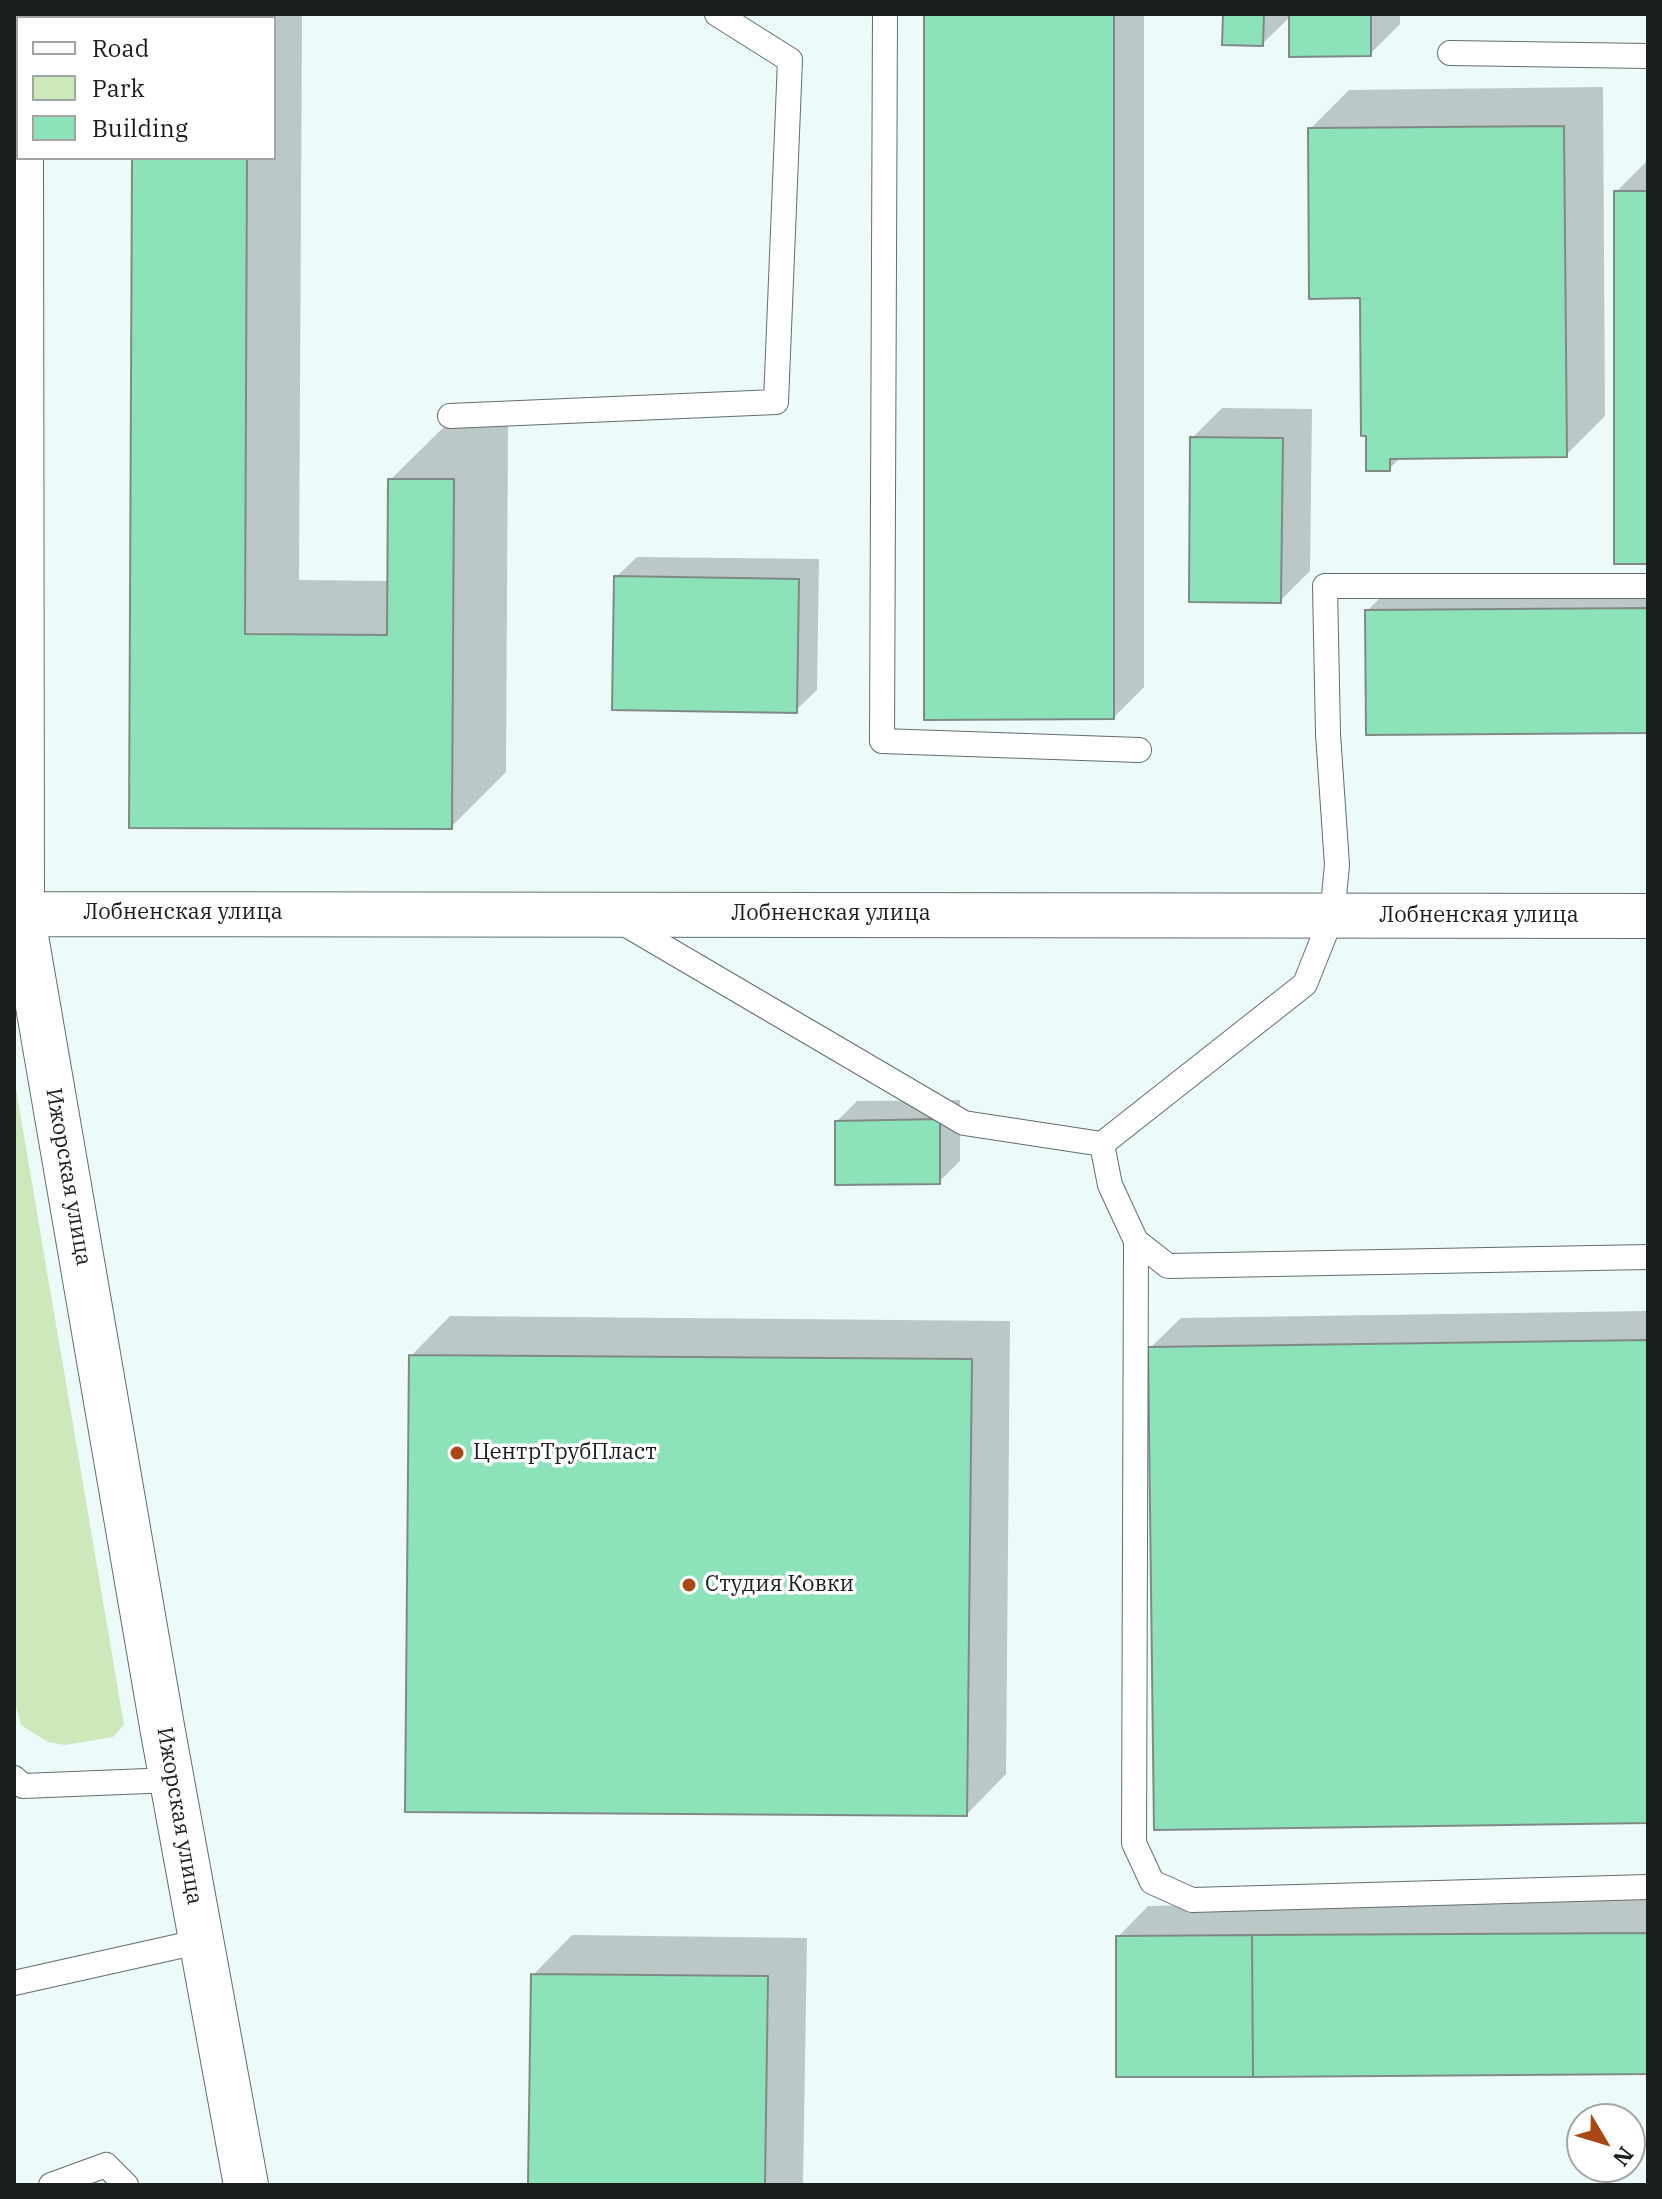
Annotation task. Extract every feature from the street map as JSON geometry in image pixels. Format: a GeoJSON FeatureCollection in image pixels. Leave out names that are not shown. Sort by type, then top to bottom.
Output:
{"type":"FeatureCollection","features":[{"type":"Feature","properties":{"kind":"street","name":"Ижорская улица"},"geometry":{"type":"LineString","coordinates":[[21,160],[18,914],[246,2185]]}},
{"type":"Feature","properties":{"kind":"street","name":"Лобненская улица"},"geometry":{"type":"LineString","coordinates":[[18,914],[1648,916]]}},
{"type":"Feature","properties":{"kind":"lane"},"geometry":{"type":"LineString","coordinates":[[450,416],[776,402],[790,60],[717,14]]}},
{"type":"Feature","properties":{"kind":"lane"},"geometry":{"type":"LineString","coordinates":[[885,14],[882,741],[1139,750]]}},
{"type":"Feature","properties":{"kind":"lane"},"geometry":{"type":"LineString","coordinates":[[1450,53],[1648,56]]}},
{"type":"Feature","properties":{"kind":"lane"},"geometry":{"type":"LineString","coordinates":[[606,913],[964,1123],[1102,1144],[1305,984],[1332,916],[1337,865],[1328,734],[1325,586],[1648,586]]}},
{"type":"Feature","properties":{"kind":"lane"},"geometry":{"type":"LineString","coordinates":[[1102,1144],[1110,1185],[1136,1241],[1134,1843],[1152,1882],[1192,1900],[1648,1887]]}},
{"type":"Feature","properties":{"kind":"lane"},"geometry":{"type":"LineString","coordinates":[[1136,1241],[1168,1266],[1648,1257]]}},
{"type":"Feature","properties":{"kind":"lane"},"geometry":{"type":"LineString","coordinates":[[14,1778],[23,1786],[172,1780]]}},
{"type":"Feature","properties":{"kind":"lane"},"geometry":{"type":"LineString","coordinates":[[14,1983],[202,1941]]}},
{"type":"Feature","properties":{"kind":"lane"},"geometry":{"type":"LineString","coordinates":[[51,2185],[106,2165],[126,2185]]}},
{"type":"Feature","properties":{"kind":"green space"},"geometry":{"type":"Polygon","coordinates":[[[14,1077],[124,1725],[113,1737],[65,1745],[48,1742],[21,1725],[14,1698],[14,1077]]]}},
{"type":"Feature","properties":{"kind":"building"},"geometry":{"type":"Polygon","coordinates":[[[133,14],[248,14],[248,16],[133,14]]]}},
{"type":"Feature","properties":{"kind":"building"},"geometry":{"type":"Polygon","coordinates":[[[924,14],[1114,14],[1114,719],[924,720],[924,14]]]}},
{"type":"Feature","properties":{"kind":"building"},"geometry":{"type":"Polygon","coordinates":[[[1223,14],[1264,14],[1263,46],[1222,45],[1223,14]]]}},
{"type":"Feature","properties":{"kind":"building"},"geometry":{"type":"Polygon","coordinates":[[[1289,14],[1371,14],[1371,56],[1289,57],[1289,14]]]}},
{"type":"Feature","properties":{"kind":"building"},"geometry":{"type":"Polygon","coordinates":[[[1564,126],[1567,457],[1390,459],[1390,471],[1366,471],[1366,436],[1361,436],[1360,298],[1309,299],[1308,128],[1564,126]]]}},
{"type":"Feature","properties":{"kind":"building"},"geometry":{"type":"Polygon","coordinates":[[[132,160],[247,160],[245,634],[387,635],[388,479],[454,479],[452,829],[129,828],[132,160]]]}},
{"type":"Feature","properties":{"kind":"building"},"geometry":{"type":"Polygon","coordinates":[[[1614,191],[1648,191],[1648,564],[1614,564],[1614,191]]]}},
{"type":"Feature","properties":{"kind":"building"},"geometry":{"type":"Polygon","coordinates":[[[1190,437],[1283,438],[1281,603],[1189,602],[1190,437]]]}},
{"type":"Feature","properties":{"kind":"building"},"geometry":{"type":"Polygon","coordinates":[[[614,576],[799,579],[797,713],[612,710],[614,576]]]}},
{"type":"Feature","properties":{"kind":"building"},"geometry":{"type":"Polygon","coordinates":[[[1648,608],[1648,733],[1366,735],[1365,610],[1648,608]]]}},
{"type":"Feature","properties":{"kind":"building"},"geometry":{"type":"Polygon","coordinates":[[[940,1119],[940,1184],[835,1185],[835,1121],[940,1119]]]}},
{"type":"Feature","properties":{"kind":"building"},"geometry":{"type":"Polygon","coordinates":[[[1648,1340],[1648,1823],[1154,1830],[1148,1347],[1648,1340]]]}},
{"type":"Feature","properties":{"kind":"building"},"geometry":{"type":"Polygon","coordinates":[[[409,1355],[972,1359],[967,1816],[405,1812],[409,1355]]]}},
{"type":"Feature","properties":{"kind":"building"},"geometry":{"type":"Polygon","coordinates":[[[1648,1933],[1648,2074],[1253,2077],[1252,1935],[1648,1933]]]}},
{"type":"Feature","properties":{"kind":"building"},"geometry":{"type":"Polygon","coordinates":[[[1252,1935],[1253,2077],[1116,2077],[1116,1936],[1252,1935]]]}},
{"type":"Feature","properties":{"kind":"building"},"geometry":{"type":"Polygon","coordinates":[[[531,1974],[768,1976],[765,2185],[528,2185],[531,1974]]]}},
{"type":"Feature","properties":{"kind":"place","name":"ЦентрТрубПласт"},"geometry":{"type":"Point","coordinates":[457,1453]}},
{"type":"Feature","properties":{"kind":"place","name":"Студия Ковки"},"geometry":{"type":"Point","coordinates":[689,1585]}}]}
